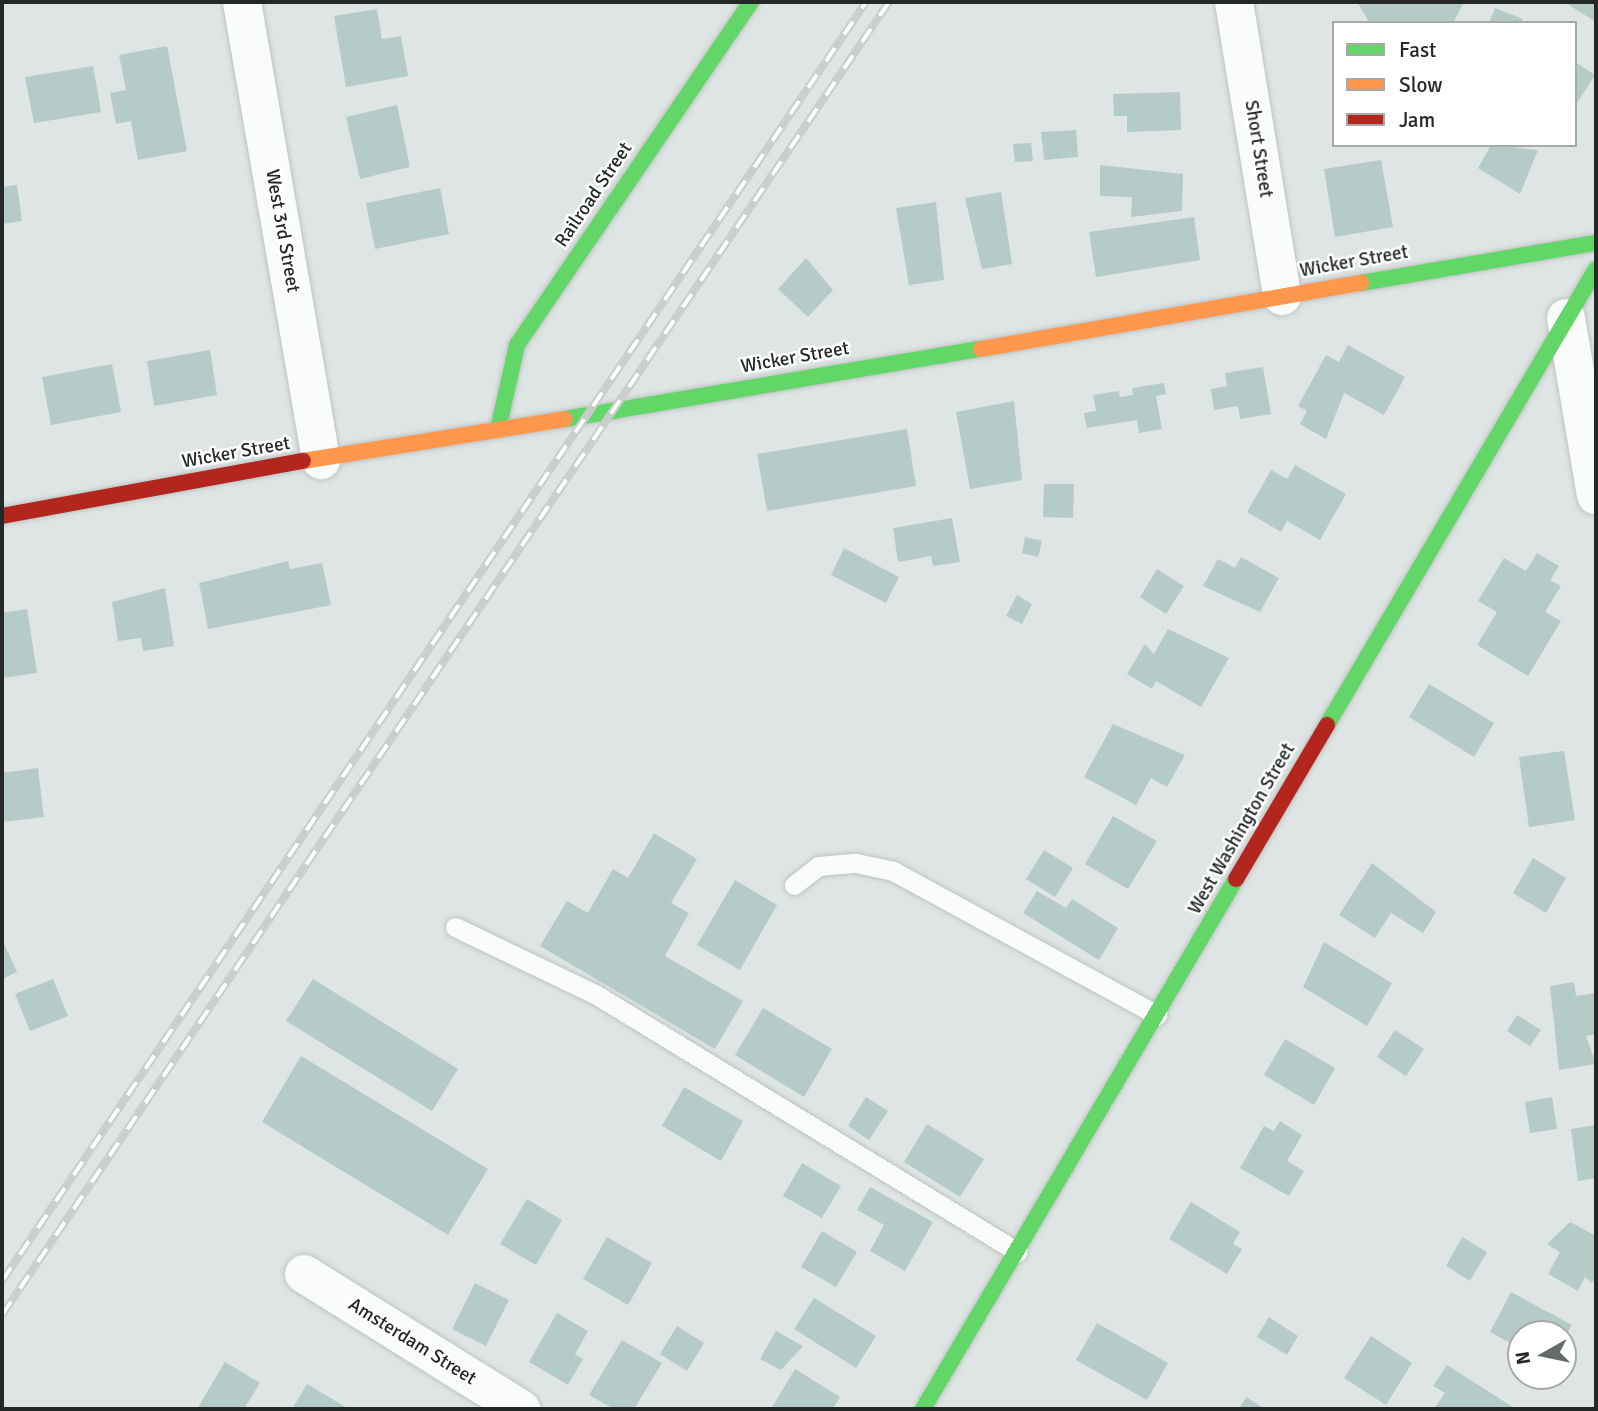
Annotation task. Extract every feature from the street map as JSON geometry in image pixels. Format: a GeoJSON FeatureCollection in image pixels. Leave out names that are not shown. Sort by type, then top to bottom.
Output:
{"type":"FeatureCollection","features":[{"type":"Feature","properties":{"kind":"street","name":"West 3rd Street"},"geometry":{"type":"LineString","coordinates":[[242,2],[321,460]]}},
{"type":"Feature","properties":{"kind":"street","name":"Railroad Street"},"geometry":{"type":"LineString","coordinates":[[499,425],[517,345],[751,2]]}},
{"type":"Feature","properties":{"kind":"street","name":"Short Street"},"geometry":{"type":"LineString","coordinates":[[1234,2],[1282,296]]}},
{"type":"Feature","properties":{"kind":"street","name":"Wicker Street"},"geometry":{"type":"LineString","coordinates":[[2,516],[321,460],[499,425],[583,416],[1596,243]]}},
{"type":"Feature","properties":{"kind":"street","name":"West Washington Street"},"geometry":{"type":"LineString","coordinates":[[923,1409],[1596,269]]}},
{"type":"Feature","properties":{"kind":"street"},"geometry":{"type":"LineString","coordinates":[[1566,318],[1596,495]]}},
{"type":"Feature","properties":{"kind":"street","name":"Amsterdam Street"},"geometry":{"type":"LineString","coordinates":[[304,1274],[521,1409]]}},
{"type":"Feature","properties":{"kind":"lane"},"geometry":{"type":"LineString","coordinates":[[794,885],[818,866],[856,863],[892,871],[1157,1015]]}},
{"type":"Feature","properties":{"kind":"lane"},"geometry":{"type":"LineString","coordinates":[[455,927],[595,994],[1018,1252]]}},
{"type":"Feature","properties":{"kind":"building"},"geometry":{"type":"Polygon","coordinates":[[[1357,2],[1464,2],[1454,21],[1369,21],[1357,2]]]}},
{"type":"Feature","properties":{"kind":"building"},"geometry":{"type":"Polygon","coordinates":[[[1564,2],[1596,2],[1596,22],[1564,2]]]}},
{"type":"Feature","properties":{"kind":"building"},"geometry":{"type":"Polygon","coordinates":[[[1495,8],[1523,19],[1522,21],[1490,21],[1495,8]]]}},
{"type":"Feature","properties":{"kind":"building"},"geometry":{"type":"Polygon","coordinates":[[[377,9],[382,39],[401,36],[408,76],[346,87],[334,16],[377,9]]]}},
{"type":"Feature","properties":{"kind":"building"},"geometry":{"type":"Polygon","coordinates":[[[167,46],[187,151],[138,160],[131,121],[116,124],[110,93],[126,90],[119,55],[167,46]]]}},
{"type":"Feature","properties":{"kind":"building"},"geometry":{"type":"Polygon","coordinates":[[[1577,63],[1595,75],[1577,103],[1577,63]]]}},
{"type":"Feature","properties":{"kind":"building"},"geometry":{"type":"Polygon","coordinates":[[[93,66],[101,112],[34,123],[25,77],[93,66]]]}},
{"type":"Feature","properties":{"kind":"building"},"geometry":{"type":"Polygon","coordinates":[[[1180,92],[1181,130],[1127,132],[1127,116],[1114,116],[1113,94],[1180,92]]]}},
{"type":"Feature","properties":{"kind":"building"},"geometry":{"type":"Polygon","coordinates":[[[397,105],[410,167],[360,179],[346,117],[397,105]]]}},
{"type":"Feature","properties":{"kind":"building"},"geometry":{"type":"Polygon","coordinates":[[[1076,130],[1078,157],[1044,160],[1041,132],[1076,130]]]}},
{"type":"Feature","properties":{"kind":"building"},"geometry":{"type":"Polygon","coordinates":[[[1031,143],[1033,161],[1015,162],[1013,144],[1031,143]]]}},
{"type":"Feature","properties":{"kind":"building"},"geometry":{"type":"Polygon","coordinates":[[[1490,147],[1538,150],[1520,194],[1478,168],[1490,147]]]}},
{"type":"Feature","properties":{"kind":"building"},"geometry":{"type":"Polygon","coordinates":[[[1381,160],[1393,227],[1335,237],[1324,169],[1381,160]]]}},
{"type":"Feature","properties":{"kind":"building"},"geometry":{"type":"Polygon","coordinates":[[[1100,165],[1183,174],[1182,211],[1131,217],[1132,197],[1100,196],[1100,165]]]}},
{"type":"Feature","properties":{"kind":"building"},"geometry":{"type":"Polygon","coordinates":[[[17,185],[22,221],[2,224],[2,187],[17,185]]]}},
{"type":"Feature","properties":{"kind":"building"},"geometry":{"type":"Polygon","coordinates":[[[440,188],[449,234],[375,249],[366,203],[440,188]]]}},
{"type":"Feature","properties":{"kind":"building"},"geometry":{"type":"Polygon","coordinates":[[[1001,192],[1012,264],[982,269],[965,198],[1001,192]]]}},
{"type":"Feature","properties":{"kind":"building"},"geometry":{"type":"Polygon","coordinates":[[[936,202],[944,280],[909,285],[896,208],[936,202]]]}},
{"type":"Feature","properties":{"kind":"building"},"geometry":{"type":"Polygon","coordinates":[[[1194,217],[1200,260],[1096,277],[1089,232],[1194,217]]]}},
{"type":"Feature","properties":{"kind":"building"},"geometry":{"type":"Polygon","coordinates":[[[806,258],[833,290],[808,317],[778,289],[806,258]]]}},
{"type":"Feature","properties":{"kind":"building"},"geometry":{"type":"Polygon","coordinates":[[[1348,345],[1405,377],[1384,415],[1344,393],[1326,439],[1300,424],[1307,411],[1298,406],[1326,355],[1339,362],[1348,345]]]}},
{"type":"Feature","properties":{"kind":"building"},"geometry":{"type":"Polygon","coordinates":[[[210,350],[217,395],[154,406],[147,361],[210,350]]]}},
{"type":"Feature","properties":{"kind":"building"},"geometry":{"type":"Polygon","coordinates":[[[112,364],[121,412],[51,425],[42,377],[112,364]]]}},
{"type":"Feature","properties":{"kind":"building"},"geometry":{"type":"Polygon","coordinates":[[[1263,367],[1271,414],[1240,419],[1238,406],[1214,410],[1211,389],[1227,386],[1225,373],[1263,367]]]}},
{"type":"Feature","properties":{"kind":"building"},"geometry":{"type":"Polygon","coordinates":[[[1164,383],[1166,394],[1156,396],[1162,429],[1139,433],[1137,420],[1087,428],[1084,413],[1096,411],[1093,395],[1119,391],[1120,397],[1133,395],[1132,388],[1164,383]]]}},
{"type":"Feature","properties":{"kind":"building"},"geometry":{"type":"Polygon","coordinates":[[[1014,401],[1022,480],[970,489],[956,412],[1014,401]]]}},
{"type":"Feature","properties":{"kind":"building"},"geometry":{"type":"Polygon","coordinates":[[[907,429],[916,486],[767,511],[757,454],[907,429]]]}},
{"type":"Feature","properties":{"kind":"building"},"geometry":{"type":"Polygon","coordinates":[[[1295,465],[1346,494],[1320,540],[1287,521],[1281,532],[1247,512],[1271,470],[1287,479],[1295,465]]]}},
{"type":"Feature","properties":{"kind":"building"},"geometry":{"type":"Polygon","coordinates":[[[1044,484],[1074,484],[1073,518],[1043,517],[1044,484]]]}},
{"type":"Feature","properties":{"kind":"building"},"geometry":{"type":"Polygon","coordinates":[[[952,518],[960,562],[933,566],[931,556],[898,562],[893,528],[952,518]]]}},
{"type":"Feature","properties":{"kind":"building"},"geometry":{"type":"Polygon","coordinates":[[[1025,537],[1042,541],[1038,557],[1022,553],[1025,537]]]}},
{"type":"Feature","properties":{"kind":"building"},"geometry":{"type":"Polygon","coordinates":[[[844,548],[899,577],[886,603],[831,575],[844,548]]]}},
{"type":"Feature","properties":{"kind":"building"},"geometry":{"type":"Polygon","coordinates":[[[1537,553],[1559,566],[1550,580],[1561,586],[1545,612],[1561,621],[1528,676],[1477,645],[1497,612],[1478,601],[1504,558],[1526,571],[1537,553]]]}},
{"type":"Feature","properties":{"kind":"building"},"geometry":{"type":"Polygon","coordinates":[[[1241,557],[1279,578],[1260,612],[1203,586],[1218,559],[1235,568],[1241,557]]]}},
{"type":"Feature","properties":{"kind":"building"},"geometry":{"type":"Polygon","coordinates":[[[288,561],[290,569],[322,563],[331,605],[208,629],[199,583],[288,561]]]}},
{"type":"Feature","properties":{"kind":"building"},"geometry":{"type":"Polygon","coordinates":[[[1157,569],[1184,586],[1166,614],[1140,597],[1157,569]]]}},
{"type":"Feature","properties":{"kind":"building"},"geometry":{"type":"Polygon","coordinates":[[[165,588],[174,646],[143,651],[141,638],[118,641],[112,602],[165,588]]]}},
{"type":"Feature","properties":{"kind":"building"},"geometry":{"type":"Polygon","coordinates":[[[1017,595],[1032,604],[1022,624],[1006,616],[1017,595]]]}},
{"type":"Feature","properties":{"kind":"building"},"geometry":{"type":"Polygon","coordinates":[[[27,609],[37,673],[2,678],[2,613],[27,609]]]}},
{"type":"Feature","properties":{"kind":"building"},"geometry":{"type":"Polygon","coordinates":[[[1168,629],[1229,658],[1201,707],[1156,681],[1152,689],[1127,674],[1145,644],[1154,654],[1168,629]]]}},
{"type":"Feature","properties":{"kind":"building"},"geometry":{"type":"Polygon","coordinates":[[[1429,684],[1494,723],[1474,757],[1409,717],[1429,684]]]}},
{"type":"Feature","properties":{"kind":"building"},"geometry":{"type":"Polygon","coordinates":[[[1113,724],[1185,755],[1167,787],[1151,778],[1136,805],[1084,777],[1113,724]]]}},
{"type":"Feature","properties":{"kind":"building"},"geometry":{"type":"Polygon","coordinates":[[[1564,751],[1575,820],[1529,827],[1519,757],[1564,751]]]}},
{"type":"Feature","properties":{"kind":"building"},"geometry":{"type":"Polygon","coordinates":[[[38,768],[44,817],[2,822],[2,773],[38,768]]]}},
{"type":"Feature","properties":{"kind":"building"},"geometry":{"type":"Polygon","coordinates":[[[1113,816],[1157,841],[1128,889],[1085,864],[1113,816]]]}},
{"type":"Feature","properties":{"kind":"building"},"geometry":{"type":"Polygon","coordinates":[[[654,833],[697,859],[671,903],[689,913],[665,956],[743,1001],[715,1049],[540,946],[567,901],[588,913],[613,869],[628,878],[654,833]]]}},
{"type":"Feature","properties":{"kind":"building"},"geometry":{"type":"Polygon","coordinates":[[[1044,850],[1073,868],[1055,897],[1026,879],[1044,850]]]}},
{"type":"Feature","properties":{"kind":"building"},"geometry":{"type":"Polygon","coordinates":[[[1533,858],[1566,878],[1546,913],[1513,893],[1533,858]]]}},
{"type":"Feature","properties":{"kind":"building"},"geometry":{"type":"Polygon","coordinates":[[[1372,863],[1436,912],[1423,933],[1391,913],[1375,938],[1339,915],[1372,863]]]}},
{"type":"Feature","properties":{"kind":"building"},"geometry":{"type":"Polygon","coordinates":[[[735,880],[777,905],[740,970],[697,945],[735,880]]]}},
{"type":"Feature","properties":{"kind":"building"},"geometry":{"type":"Polygon","coordinates":[[[1037,891],[1066,908],[1072,899],[1118,928],[1099,960],[1023,913],[1037,891]]]}},
{"type":"Feature","properties":{"kind":"building"},"geometry":{"type":"Polygon","coordinates":[[[2,939],[17,972],[2,979],[2,939]]]}},
{"type":"Feature","properties":{"kind":"building"},"geometry":{"type":"Polygon","coordinates":[[[1324,942],[1392,983],[1367,1026],[1303,987],[1324,942]]]}},
{"type":"Feature","properties":{"kind":"building"},"geometry":{"type":"Polygon","coordinates":[[[53,979],[68,1016],[30,1031],[15,994],[53,979]]]}},
{"type":"Feature","properties":{"kind":"building"},"geometry":{"type":"Polygon","coordinates":[[[313,979],[458,1069],[432,1111],[286,1021],[313,979]]]}},
{"type":"Feature","properties":{"kind":"building"},"geometry":{"type":"Polygon","coordinates":[[[1574,982],[1576,996],[1596,993],[1596,1034],[1586,1036],[1596,1064],[1559,1070],[1550,986],[1574,982]]]}},
{"type":"Feature","properties":{"kind":"building"},"geometry":{"type":"Polygon","coordinates":[[[763,1008],[832,1049],[804,1097],[735,1055],[763,1008]]]}},
{"type":"Feature","properties":{"kind":"building"},"geometry":{"type":"Polygon","coordinates":[[[1517,1015],[1541,1030],[1530,1046],[1507,1031],[1517,1015]]]}},
{"type":"Feature","properties":{"kind":"building"},"geometry":{"type":"Polygon","coordinates":[[[1395,1030],[1424,1049],[1406,1076],[1377,1057],[1395,1030]]]}},
{"type":"Feature","properties":{"kind":"building"},"geometry":{"type":"Polygon","coordinates":[[[1285,1039],[1335,1068],[1314,1105],[1264,1075],[1285,1039]]]}},
{"type":"Feature","properties":{"kind":"building"},"geometry":{"type":"Polygon","coordinates":[[[301,1056],[488,1169],[448,1235],[262,1122],[301,1056]]]}},
{"type":"Feature","properties":{"kind":"building"},"geometry":{"type":"Polygon","coordinates":[[[684,1087],[743,1121],[721,1161],[662,1126],[684,1087]]]}},
{"type":"Feature","properties":{"kind":"building"},"geometry":{"type":"Polygon","coordinates":[[[866,1097],[888,1111],[869,1140],[848,1126],[866,1097]]]}},
{"type":"Feature","properties":{"kind":"building"},"geometry":{"type":"Polygon","coordinates":[[[1552,1097],[1557,1129],[1530,1133],[1525,1102],[1552,1097]]]}},
{"type":"Feature","properties":{"kind":"building"},"geometry":{"type":"Polygon","coordinates":[[[1280,1121],[1302,1135],[1287,1161],[1304,1171],[1289,1196],[1240,1168],[1264,1126],[1274,1131],[1280,1121]]]}},
{"type":"Feature","properties":{"kind":"building"},"geometry":{"type":"Polygon","coordinates":[[[927,1124],[984,1159],[960,1197],[904,1162],[927,1124]]]}},
{"type":"Feature","properties":{"kind":"building"},"geometry":{"type":"Polygon","coordinates":[[[1596,1125],[1596,1178],[1578,1181],[1571,1129],[1596,1125]]]}},
{"type":"Feature","properties":{"kind":"building"},"geometry":{"type":"Polygon","coordinates":[[[802,1163],[841,1186],[822,1218],[783,1196],[802,1163]]]}},
{"type":"Feature","properties":{"kind":"building"},"geometry":{"type":"Polygon","coordinates":[[[870,1187],[933,1222],[905,1271],[870,1251],[884,1225],[857,1210],[870,1187]]]}},
{"type":"Feature","properties":{"kind":"building"},"geometry":{"type":"Polygon","coordinates":[[[527,1199],[562,1220],[536,1265],[500,1244],[527,1199]]]}},
{"type":"Feature","properties":{"kind":"building"},"geometry":{"type":"Polygon","coordinates":[[[1191,1202],[1240,1232],[1233,1244],[1242,1249],[1227,1274],[1169,1239],[1191,1202]]]}},
{"type":"Feature","properties":{"kind":"building"},"geometry":{"type":"Polygon","coordinates":[[[1570,1222],[1596,1236],[1596,1276],[1592,1283],[1585,1277],[1578,1291],[1548,1274],[1560,1252],[1547,1244],[1570,1222]]]}},
{"type":"Feature","properties":{"kind":"building"},"geometry":{"type":"Polygon","coordinates":[[[822,1231],[857,1252],[836,1287],[801,1267],[822,1231]]]}},
{"type":"Feature","properties":{"kind":"building"},"geometry":{"type":"Polygon","coordinates":[[[607,1237],[652,1263],[628,1305],[583,1279],[607,1237]]]}},
{"type":"Feature","properties":{"kind":"building"},"geometry":{"type":"Polygon","coordinates":[[[1462,1237],[1487,1252],[1470,1281],[1446,1266],[1462,1237]]]}},
{"type":"Feature","properties":{"kind":"building"},"geometry":{"type":"Polygon","coordinates":[[[475,1283],[509,1300],[486,1346],[452,1329],[475,1283]]]}},
{"type":"Feature","properties":{"kind":"building"},"geometry":{"type":"Polygon","coordinates":[[[1511,1292],[1563,1320],[1507,1320],[1507,1341],[1490,1332],[1511,1292]]]}},
{"type":"Feature","properties":{"kind":"building"},"geometry":{"type":"Polygon","coordinates":[[[814,1298],[876,1336],[856,1368],[794,1329],[814,1298]]]}},
{"type":"Feature","properties":{"kind":"building"},"geometry":{"type":"Polygon","coordinates":[[[557,1313],[588,1331],[575,1354],[583,1359],[568,1385],[529,1362],[557,1313]]]}},
{"type":"Feature","properties":{"kind":"building"},"geometry":{"type":"Polygon","coordinates":[[[1269,1317],[1298,1336],[1287,1355],[1257,1337],[1269,1317]]]}},
{"type":"Feature","properties":{"kind":"building"},"geometry":{"type":"Polygon","coordinates":[[[1097,1323],[1168,1363],[1147,1400],[1076,1360],[1097,1323]]]}},
{"type":"Feature","properties":{"kind":"building"},"geometry":{"type":"Polygon","coordinates":[[[677,1326],[704,1343],[687,1371],[660,1354],[677,1326]]]}},
{"type":"Feature","properties":{"kind":"building"},"geometry":{"type":"Polygon","coordinates":[[[776,1331],[803,1346],[781,1370],[760,1359],[776,1331]]]}},
{"type":"Feature","properties":{"kind":"building"},"geometry":{"type":"Polygon","coordinates":[[[1371,1336],[1412,1363],[1386,1405],[1344,1378],[1371,1336]]]}},
{"type":"Feature","properties":{"kind":"building"},"geometry":{"type":"Polygon","coordinates":[[[622,1340],[662,1363],[634,1409],[614,1409],[589,1395],[622,1340]]]}},
{"type":"Feature","properties":{"kind":"building"},"geometry":{"type":"Polygon","coordinates":[[[225,1362],[260,1383],[244,1409],[197,1409],[225,1362]]]}},
{"type":"Feature","properties":{"kind":"building"},"geometry":{"type":"Polygon","coordinates":[[[1447,1365],[1516,1409],[1434,1409],[1445,1393],[1433,1386],[1447,1365]]]}},
{"type":"Feature","properties":{"kind":"building"},"geometry":{"type":"Polygon","coordinates":[[[795,1369],[840,1397],[833,1409],[771,1409],[795,1369]]]}},
{"type":"Feature","properties":{"kind":"building"},"geometry":{"type":"Polygon","coordinates":[[[307,1384],[349,1409],[292,1409],[307,1384]]]}},
{"type":"Feature","properties":{"kind":"building"},"geometry":{"type":"Polygon","coordinates":[[[1246,1397],[1265,1409],[1239,1409],[1246,1397]]]}},
{"type":"Feature","properties":{"kind":"railway"},"geometry":{"type":"LineString","coordinates":[[2,1281],[866,2]]}},
{"type":"Feature","properties":{"kind":"railway"},"geometry":{"type":"LineString","coordinates":[[2,1315],[889,2]]}},
{"type":"Feature","properties":{"kind":"traffic: fast"},"geometry":{"type":"LineString","coordinates":[[499,425],[517,345],[751,2]]}},
{"type":"Feature","properties":{"kind":"traffic: fast"},"geometry":{"type":"LineString","coordinates":[[1361,283],[1596,243]]}},
{"type":"Feature","properties":{"kind":"traffic: fast"},"geometry":{"type":"LineString","coordinates":[[1327,725],[1596,269]]}},
{"type":"Feature","properties":{"kind":"traffic: fast"},"geometry":{"type":"LineString","coordinates":[[565,419],[981,349]]}},
{"type":"Feature","properties":{"kind":"traffic: fast"},"geometry":{"type":"LineString","coordinates":[[923,1409],[1236,879]]}},
{"type":"Feature","properties":{"kind":"traffic: slow"},"geometry":{"type":"LineString","coordinates":[[981,349],[1361,283]]}},
{"type":"Feature","properties":{"kind":"traffic: slow"},"geometry":{"type":"LineString","coordinates":[[303,461],[565,419]]}},
{"type":"Feature","properties":{"kind":"traffic: jam"},"geometry":{"type":"LineString","coordinates":[[2,516],[303,461]]}},
{"type":"Feature","properties":{"kind":"traffic: jam"},"geometry":{"type":"LineString","coordinates":[[1236,879],[1327,725]]}}]}
